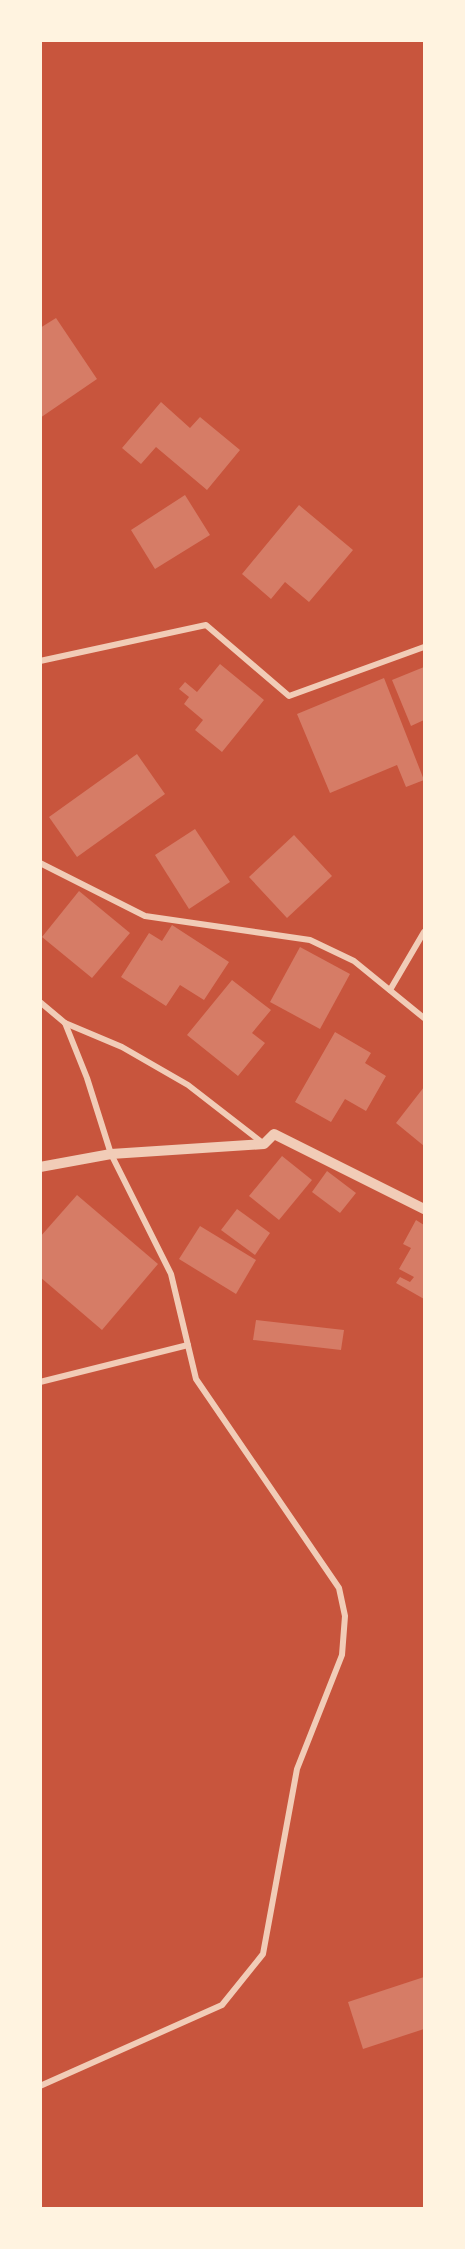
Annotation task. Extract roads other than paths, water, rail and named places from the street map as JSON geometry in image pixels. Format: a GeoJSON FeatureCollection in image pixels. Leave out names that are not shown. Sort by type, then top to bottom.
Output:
{"type":"FeatureCollection","features":[{"type":"Feature","properties":{"kind":"street"},"geometry":{"type":"LineString","coordinates":[[40,661],[206,625],[289,696],[424,647]]}},
{"type":"Feature","properties":{"kind":"street"},"geometry":{"type":"LineString","coordinates":[[40,862],[145,916],[310,940],[354,961],[424,1018]]}},
{"type":"Feature","properties":{"kind":"street"},"geometry":{"type":"LineString","coordinates":[[390,990],[424,932]]}},
{"type":"Feature","properties":{"kind":"street"},"geometry":{"type":"LineString","coordinates":[[40,1002],[65,1023],[122,1047],[188,1084],[264,1144]]}},
{"type":"Feature","properties":{"kind":"street"},"geometry":{"type":"LineString","coordinates":[[40,2086],[222,2004],[263,1954],[297,1769],[342,1655],[345,1616],[339,1588],[196,1379],[171,1274],[111,1154],[87,1078],[65,1023]]}},
{"type":"Feature","properties":{"kind":"street"},"geometry":{"type":"LineString","coordinates":[[40,1167],[111,1154],[264,1144],[274,1134],[424,1209]]}},
{"type":"Feature","properties":{"kind":"street"},"geometry":{"type":"LineString","coordinates":[[40,1382],[188,1346]]}}]}
